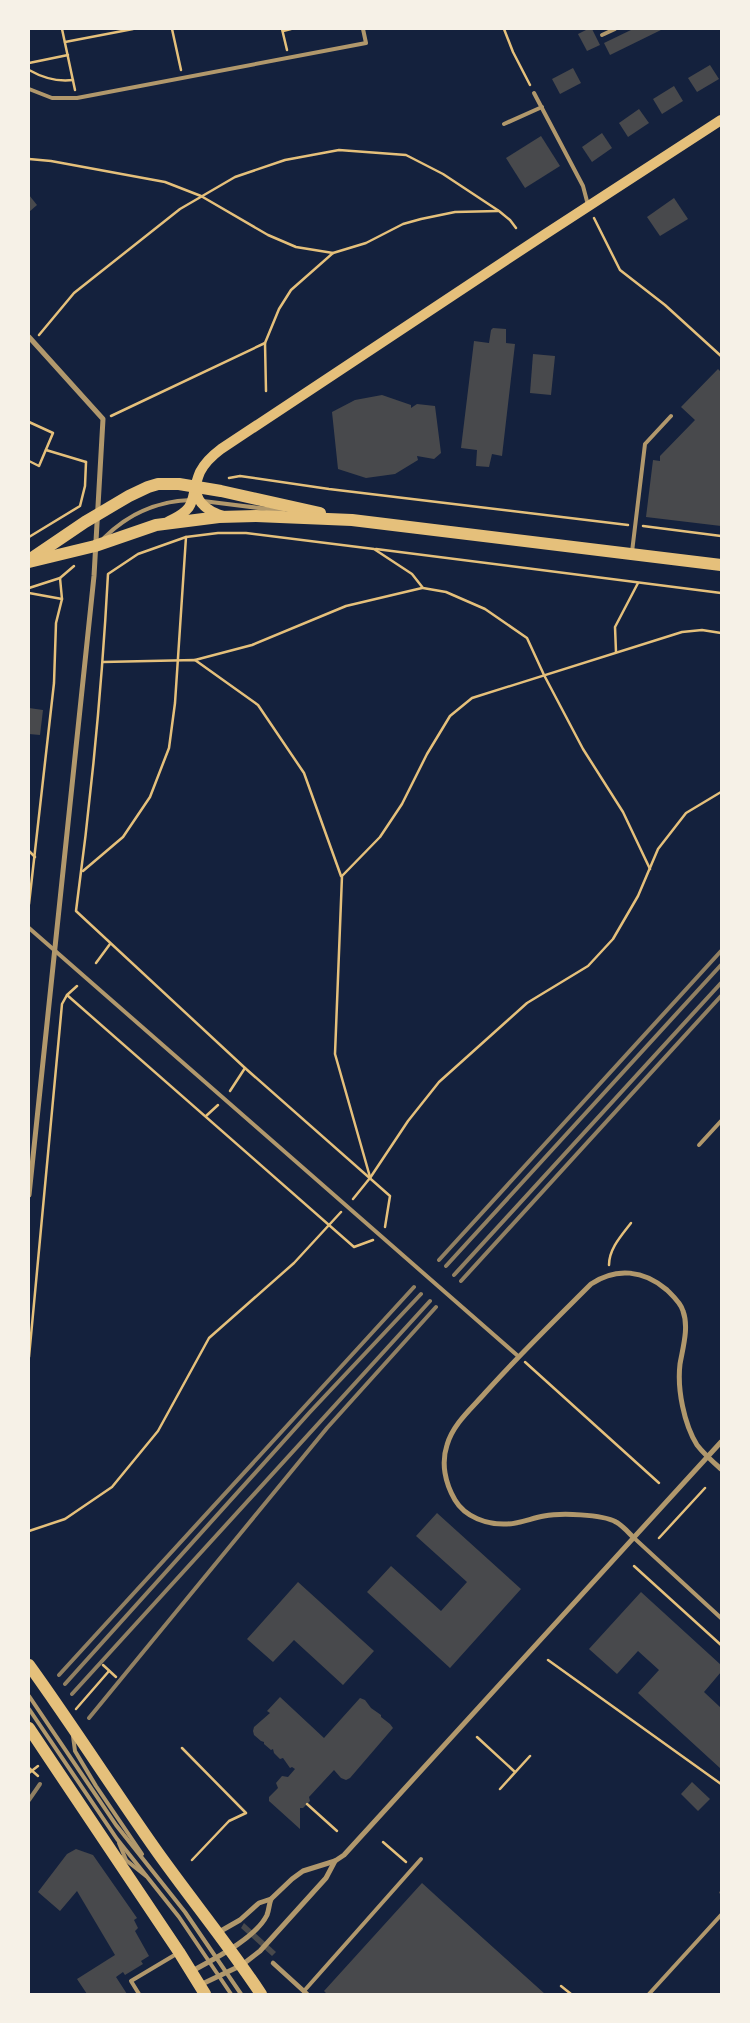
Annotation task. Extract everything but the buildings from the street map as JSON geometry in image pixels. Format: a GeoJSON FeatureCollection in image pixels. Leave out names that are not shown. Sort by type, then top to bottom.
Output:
{"type":"FeatureCollection","features":[{"type":"Feature","properties":{"kind":"main road"},"geometry":{"type":"LineString","coordinates":[[163,524],[184,513],[196,500],[196,487],[203,466],[222,449],[721,120]]}},
{"type":"Feature","properties":{"kind":"main road"},"geometry":{"type":"LineString","coordinates":[[29,561],[97,515],[148,487],[171,483],[352,520],[721,565]]}},
{"type":"Feature","properties":{"kind":"main road"},"geometry":{"type":"LineString","coordinates":[[196,500],[211,511],[229,517]]}},
{"type":"Feature","properties":{"kind":"main road"},"geometry":{"type":"LineString","coordinates":[[29,561],[95,546],[163,524],[229,517],[352,520]]}},
{"type":"Feature","properties":{"kind":"main road"},"geometry":{"type":"LineString","coordinates":[[29,1665],[72,1726],[79,1747],[106,1779],[219,1932],[261,1994]]}},
{"type":"Feature","properties":{"kind":"main road"},"geometry":{"type":"LineString","coordinates":[[29,1728],[62,1767],[112,1842],[138,1891],[203,1992]]}},
{"type":"Feature","properties":{"kind":"street"},"geometry":{"type":"LineString","coordinates":[[29,337],[103,419],[102,466],[94,576],[29,1195]]}},
{"type":"Feature","properties":{"kind":"street"},"geometry":{"type":"LineString","coordinates":[[633,1536],[615,1521],[590,1516],[546,1515],[508,1524],[487,1522],[470,1516],[458,1505],[449,1490],[445,1475],[444,1456],[447,1444],[456,1426],[518,1356],[591,1284],[602,1276],[628,1272],[640,1274],[658,1282],[674,1296],[683,1310],[685,1337],[680,1370],[681,1394],[689,1428],[696,1444],[721,1469]]}},
{"type":"Feature","properties":{"kind":"street"},"geometry":{"type":"LineString","coordinates":[[219,1932],[240,1920],[258,1903],[271,1899],[303,1871],[335,1861],[344,1855],[633,1536],[721,1442]]}},
{"type":"Feature","properties":{"kind":"street"},"geometry":{"type":"LineString","coordinates":[[203,1992],[219,1975],[242,1965],[260,1951],[326,1878],[335,1861]]}},
{"type":"Feature","properties":{"kind":"street"},"geometry":{"type":"LineString","coordinates":[[191,1971],[216,1958],[253,1932],[267,1915],[271,1899]]}},
{"type":"Feature","properties":{"kind":"street"},"geometry":{"type":"LineString","coordinates":[[273,1963],[305,1993]]}},
{"type":"Feature","properties":{"kind":"lane"},"geometry":{"type":"LineString","coordinates":[[29,89],[52,98],[77,98],[366,43],[363,29]]}},
{"type":"Feature","properties":{"kind":"lane"},"geometry":{"type":"LineString","coordinates":[[602,35],[615,29]]}},
{"type":"Feature","properties":{"kind":"lane"},"geometry":{"type":"LineString","coordinates":[[534,93],[583,186],[588,206]]}},
{"type":"Feature","properties":{"kind":"lane"},"geometry":{"type":"LineString","coordinates":[[504,124],[542,107]]}},
{"type":"Feature","properties":{"kind":"lane"},"geometry":{"type":"LineString","coordinates":[[632,554],[645,444],[671,416]]}},
{"type":"Feature","properties":{"kind":"lane"},"geometry":{"type":"LineString","coordinates":[[95,546],[114,528],[142,510],[164,502],[196,500],[352,520]]}},
{"type":"Feature","properties":{"kind":"lane"},"geometry":{"type":"LineString","coordinates":[[29,928],[54,952],[384,1237],[518,1356]]}},
{"type":"Feature","properties":{"kind":"lane"},"geometry":{"type":"LineString","coordinates":[[699,1145],[721,1121]]}},
{"type":"Feature","properties":{"kind":"lane"},"geometry":{"type":"LineString","coordinates":[[633,1536],[721,1618]]}},
{"type":"Feature","properties":{"kind":"lane"},"geometry":{"type":"LineString","coordinates":[[29,1696],[116,1825],[158,1876]]}},
{"type":"Feature","properties":{"kind":"lane"},"geometry":{"type":"LineString","coordinates":[[29,1709],[62,1767]]}},
{"type":"Feature","properties":{"kind":"lane"},"geometry":{"type":"LineString","coordinates":[[79,1747],[96,1786],[241,1994]]}},
{"type":"Feature","properties":{"kind":"lane"},"geometry":{"type":"LineString","coordinates":[[112,1842],[126,1861],[138,1891]]}},
{"type":"Feature","properties":{"kind":"lane"},"geometry":{"type":"LineString","coordinates":[[112,1842],[126,1861],[152,1882]]}},
{"type":"Feature","properties":{"kind":"lane"},"geometry":{"type":"LineString","coordinates":[[112,1842],[152,1882],[231,1994]]}},
{"type":"Feature","properties":{"kind":"lane"},"geometry":{"type":"LineString","coordinates":[[305,1993],[421,1859]]}},
{"type":"Feature","properties":{"kind":"lane"},"geometry":{"type":"LineString","coordinates":[[649,1994],[721,1915]]}},
{"type":"Feature","properties":{"kind":"lane"},"geometry":{"type":"LineString","coordinates":[[139,1994],[131,1981],[179,1952]]}},
{"type":"Feature","properties":{"kind":"path"},"geometry":{"type":"LineString","coordinates":[[62,29],[77,98]]}},
{"type":"Feature","properties":{"kind":"path"},"geometry":{"type":"LineString","coordinates":[[65,42],[133,29]]}},
{"type":"Feature","properties":{"kind":"path"},"geometry":{"type":"LineString","coordinates":[[172,29],[183,78]]}},
{"type":"Feature","properties":{"kind":"path"},"geometry":{"type":"LineString","coordinates":[[288,58],[282,30],[291,29]]}},
{"type":"Feature","properties":{"kind":"path"},"geometry":{"type":"LineString","coordinates":[[504,29],[513,52],[534,93]]}},
{"type":"Feature","properties":{"kind":"path"},"geometry":{"type":"LineString","coordinates":[[29,63],[68,55]]}},
{"type":"Feature","properties":{"kind":"path"},"geometry":{"type":"LineString","coordinates":[[29,70],[43,77],[61,81],[73,80]]}},
{"type":"Feature","properties":{"kind":"path"},"geometry":{"type":"LineString","coordinates":[[34,342],[74,293],[180,209],[235,177],[285,160],[339,150],[406,156],[443,174],[499,211],[516,228]]}},
{"type":"Feature","properties":{"kind":"path"},"geometry":{"type":"LineString","coordinates":[[29,160],[51,161],[165,182],[201,196],[268,235],[296,247],[333,253]]}},
{"type":"Feature","properties":{"kind":"path"},"geometry":{"type":"LineString","coordinates":[[588,206],[620,270],[665,305],[721,356]]}},
{"type":"Feature","properties":{"kind":"path"},"geometry":{"type":"LineString","coordinates":[[266,391],[265,343],[279,309],[291,290],[333,253],[366,243],[403,224],[420,219],[455,212],[499,211]]}},
{"type":"Feature","properties":{"kind":"path"},"geometry":{"type":"LineString","coordinates":[[103,419],[265,343]]}},
{"type":"Feature","properties":{"kind":"path"},"geometry":{"type":"LineString","coordinates":[[29,422],[54,433],[40,466],[29,461]]}},
{"type":"Feature","properties":{"kind":"path"},"geometry":{"type":"LineString","coordinates":[[46,450],[102,466]]}},
{"type":"Feature","properties":{"kind":"path"},"geometry":{"type":"LineString","coordinates":[[29,537],[80,506],[85,486],[86,462]]}},
{"type":"Feature","properties":{"kind":"path"},"geometry":{"type":"LineString","coordinates":[[222,480],[240,476],[329,489],[721,536]]}},
{"type":"Feature","properties":{"kind":"path"},"geometry":{"type":"LineString","coordinates":[[67,995],[354,1247],[384,1237],[390,1196],[245,1068],[76,911],[82,872],[103,662],[108,574],[138,554],[186,537],[218,532],[246,533],[721,593]]}},
{"type":"Feature","properties":{"kind":"path"},"geometry":{"type":"LineString","coordinates":[[82,872],[123,837],[150,797],[169,748],[175,703],[186,537]]}},
{"type":"Feature","properties":{"kind":"path"},"geometry":{"type":"LineString","coordinates":[[374,549],[412,574],[423,588]]}},
{"type":"Feature","properties":{"kind":"path"},"geometry":{"type":"LineString","coordinates":[[29,588],[60,578],[80,559]]}},
{"type":"Feature","properties":{"kind":"path"},"geometry":{"type":"LineString","coordinates":[[29,904],[54,683],[56,623],[62,599],[60,578]]}},
{"type":"Feature","properties":{"kind":"path"},"geometry":{"type":"LineString","coordinates":[[616,652],[615,627],[638,583]]}},
{"type":"Feature","properties":{"kind":"path"},"geometry":{"type":"LineString","coordinates":[[103,662],[196,660],[252,646],[346,606],[423,588],[446,592],[485,608],[527,638],[583,749],[624,812],[650,869]]}},
{"type":"Feature","properties":{"kind":"path"},"geometry":{"type":"LineString","coordinates":[[29,593],[62,599]]}},
{"type":"Feature","properties":{"kind":"path"},"geometry":{"type":"LineString","coordinates":[[342,876],[380,837],[402,804],[427,754],[450,716],[472,698],[682,632],[702,630],[721,634]]}},
{"type":"Feature","properties":{"kind":"path"},"geometry":{"type":"LineString","coordinates":[[196,660],[258,705],[304,773],[342,876],[335,1054],[370,1178]]}},
{"type":"Feature","properties":{"kind":"path"},"geometry":{"type":"LineString","coordinates":[[29,1531],[65,1519],[112,1487],[158,1431],[209,1338],[294,1263],[330,1225],[370,1178],[408,1120],[438,1082],[527,1003],[588,966],[607,946],[638,896],[658,849],[686,813],[721,792]]}},
{"type":"Feature","properties":{"kind":"path"},"geometry":{"type":"LineString","coordinates":[[29,851],[35,856]]}},
{"type":"Feature","properties":{"kind":"path"},"geometry":{"type":"LineString","coordinates":[[96,963],[110,944]]}},
{"type":"Feature","properties":{"kind":"path"},"geometry":{"type":"LineString","coordinates":[[29,1357],[62,1004],[67,995],[77,986]]}},
{"type":"Feature","properties":{"kind":"path"},"geometry":{"type":"LineString","coordinates":[[609,1274],[609,1257],[618,1238],[631,1224]]}},
{"type":"Feature","properties":{"kind":"path"},"geometry":{"type":"LineString","coordinates":[[535,1373],[659,1483]]}},
{"type":"Feature","properties":{"kind":"path"},"geometry":{"type":"LineString","coordinates":[[658,1538],[705,1488]]}},
{"type":"Feature","properties":{"kind":"path"},"geometry":{"type":"LineString","coordinates":[[634,1566],[721,1645]]}},
{"type":"Feature","properties":{"kind":"path"},"geometry":{"type":"LineString","coordinates":[[548,1660],[721,1784]]}},
{"type":"Feature","properties":{"kind":"path"},"geometry":{"type":"LineString","coordinates":[[103,1665],[116,1677]]}},
{"type":"Feature","properties":{"kind":"path"},"geometry":{"type":"LineString","coordinates":[[82,1702],[109,1671]]}},
{"type":"Feature","properties":{"kind":"path"},"geometry":{"type":"LineString","coordinates":[[477,1737],[516,1772]]}},
{"type":"Feature","properties":{"kind":"path"},"geometry":{"type":"LineString","coordinates":[[182,1748],[246,1813],[229,1821],[192,1860]]}},
{"type":"Feature","properties":{"kind":"path"},"geometry":{"type":"LineString","coordinates":[[500,1788],[530,1756]]}},
{"type":"Feature","properties":{"kind":"path"},"geometry":{"type":"LineString","coordinates":[[29,1770],[38,1776]]}},
{"type":"Feature","properties":{"kind":"path"},"geometry":{"type":"LineString","coordinates":[[307,1804],[337,1831]]}},
{"type":"Feature","properties":{"kind":"path"},"geometry":{"type":"LineString","coordinates":[[383,1842],[402,1858]]}},
{"type":"Feature","properties":{"kind":"path"},"geometry":{"type":"LineString","coordinates":[[562,1986],[570,1994]]}},
{"type":"Feature","properties":{"kind":"railway"},"geometry":{"type":"LineString","coordinates":[[439,1260],[721,951]]}},
{"type":"Feature","properties":{"kind":"railway"},"geometry":{"type":"LineString","coordinates":[[446,1266],[721,965]]}},
{"type":"Feature","properties":{"kind":"railway"},"geometry":{"type":"LineString","coordinates":[[454,1275],[721,983]]}},
{"type":"Feature","properties":{"kind":"railway"},"geometry":{"type":"LineString","coordinates":[[461,1281],[721,996]]}},
{"type":"Feature","properties":{"kind":"railway"},"geometry":{"type":"LineString","coordinates":[[59,1675],[414,1287]]}},
{"type":"Feature","properties":{"kind":"railway"},"geometry":{"type":"LineString","coordinates":[[65,1684],[310,1412],[421,1294]]}},
{"type":"Feature","properties":{"kind":"railway"},"geometry":{"type":"LineString","coordinates":[[72,1694],[430,1301]]}},
{"type":"Feature","properties":{"kind":"railway"},"geometry":{"type":"LineString","coordinates":[[89,1718],[327,1428],[436,1307]]}},
{"type":"Feature","properties":{"kind":"railway"},"geometry":{"type":"LineString","coordinates":[[29,1800],[40,1784]]}}]}
